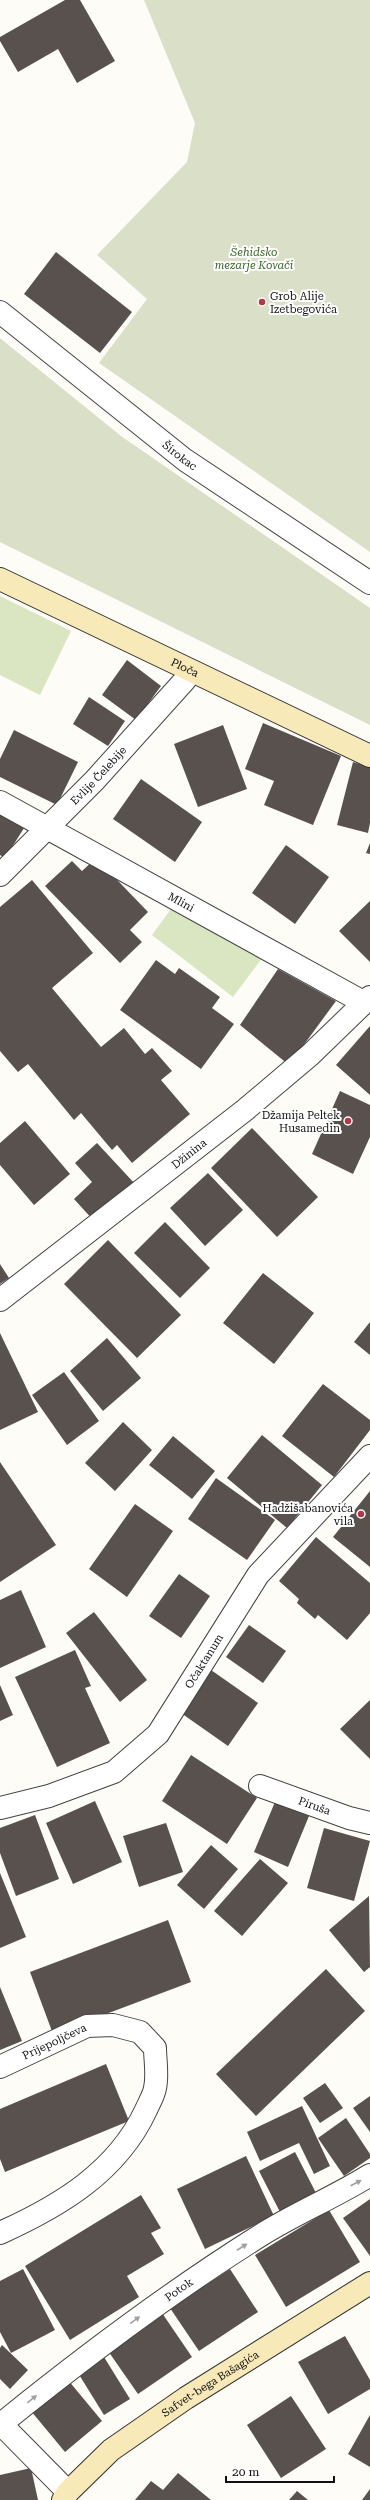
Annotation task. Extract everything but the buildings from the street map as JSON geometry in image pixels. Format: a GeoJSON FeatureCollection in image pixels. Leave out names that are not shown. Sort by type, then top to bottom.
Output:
{"type":"FeatureCollection","features":[{"type":"Feature","properties":{"kind":"street","name":"Širokac"},"geometry":{"type":"LineString","coordinates":[[0,312],[184,460],[370,583]]}},
{"type":"Feature","properties":{"kind":"street","name":"Ploča"},"geometry":{"type":"LineString","coordinates":[[0,579],[370,756]]}},
{"type":"Feature","properties":{"kind":"street","name":"Evlije Čelebije"},"geometry":{"type":"LineString","coordinates":[[0,875],[96,780],[185,680],[190,671]]}},
{"type":"Feature","properties":{"kind":"street","name":"Mlini"},"geometry":{"type":"LineString","coordinates":[[0,802],[49,827],[366,999]]}},
{"type":"Feature","properties":{"kind":"street","name":"Džinina"},"geometry":{"type":"LineString","coordinates":[[0,1300],[245,1110],[310,1055],[366,999]]}},
{"type":"Feature","properties":{"kind":"street","name":"Očaktanum"},"geometry":{"type":"LineString","coordinates":[[0,1808],[50,1796],[114,1772],[158,1734],[258,1575],[370,1456]]}},
{"type":"Feature","properties":{"kind":"street","name":"Piruša"},"geometry":{"type":"LineString","coordinates":[[260,1786],[349,1818],[370,1823]]}},
{"type":"Feature","properties":{"kind":"street","name":"Prijepoljčeva"},"geometry":{"type":"LineString","coordinates":[[0,2067],[87,2026],[113,2025],[140,2032],[155,2048],[156,2088],[141,2120],[124,2147],[90,2182],[64,2202],[0,2233]]}},
{"type":"Feature","properties":{"kind":"street","name":"Potok"},"geometry":{"type":"LineString","coordinates":[[1,2423],[91,2351],[166,2298],[262,2234],[370,2175]]}},
{"type":"Feature","properties":{"kind":"street","name":"Safvet-bega Bašagića"},"geometry":{"type":"LineString","coordinates":[[66,2496],[111,2450],[186,2398],[370,2283]]}},
{"type":"Feature","properties":{"kind":"street"},"geometry":{"type":"LineString","coordinates":[[1,2423],[66,2496]]}},
{"type":"Feature","properties":{"kind":"green space","name":"Šehidsko mezarje Kovači"},"geometry":{"type":"Polygon","coordinates":[[[144,0],[370,0],[370,552],[99,363],[147,299],[97,255],[187,162],[195,123],[144,0]]]}},
{"type":"Feature","properties":{"kind":"green space"},"geometry":{"type":"Polygon","coordinates":[[[0,338],[121,436],[370,608],[370,725],[0,542],[0,338]]]}},
{"type":"Feature","properties":{"kind":"green space"},"geometry":{"type":"Polygon","coordinates":[[[0,596],[71,631],[40,695],[0,675],[0,596]]]}},
{"type":"Feature","properties":{"kind":"green space"},"geometry":{"type":"Polygon","coordinates":[[[176,902],[266,953],[233,997],[152,935],[176,902]]]}},
{"type":"Feature","properties":{"kind":"place","name":"Grob Alije Izetbegovića"},"geometry":{"type":"Point","coordinates":[262,302]}},
{"type":"Feature","properties":{"kind":"place","name":"Džamija Peltek Husamedin"},"geometry":{"type":"Point","coordinates":[348,1121]}},
{"type":"Feature","properties":{"kind":"place","name":"Hadžišabanovića vila"},"geometry":{"type":"Point","coordinates":[361,1514]}}]}
